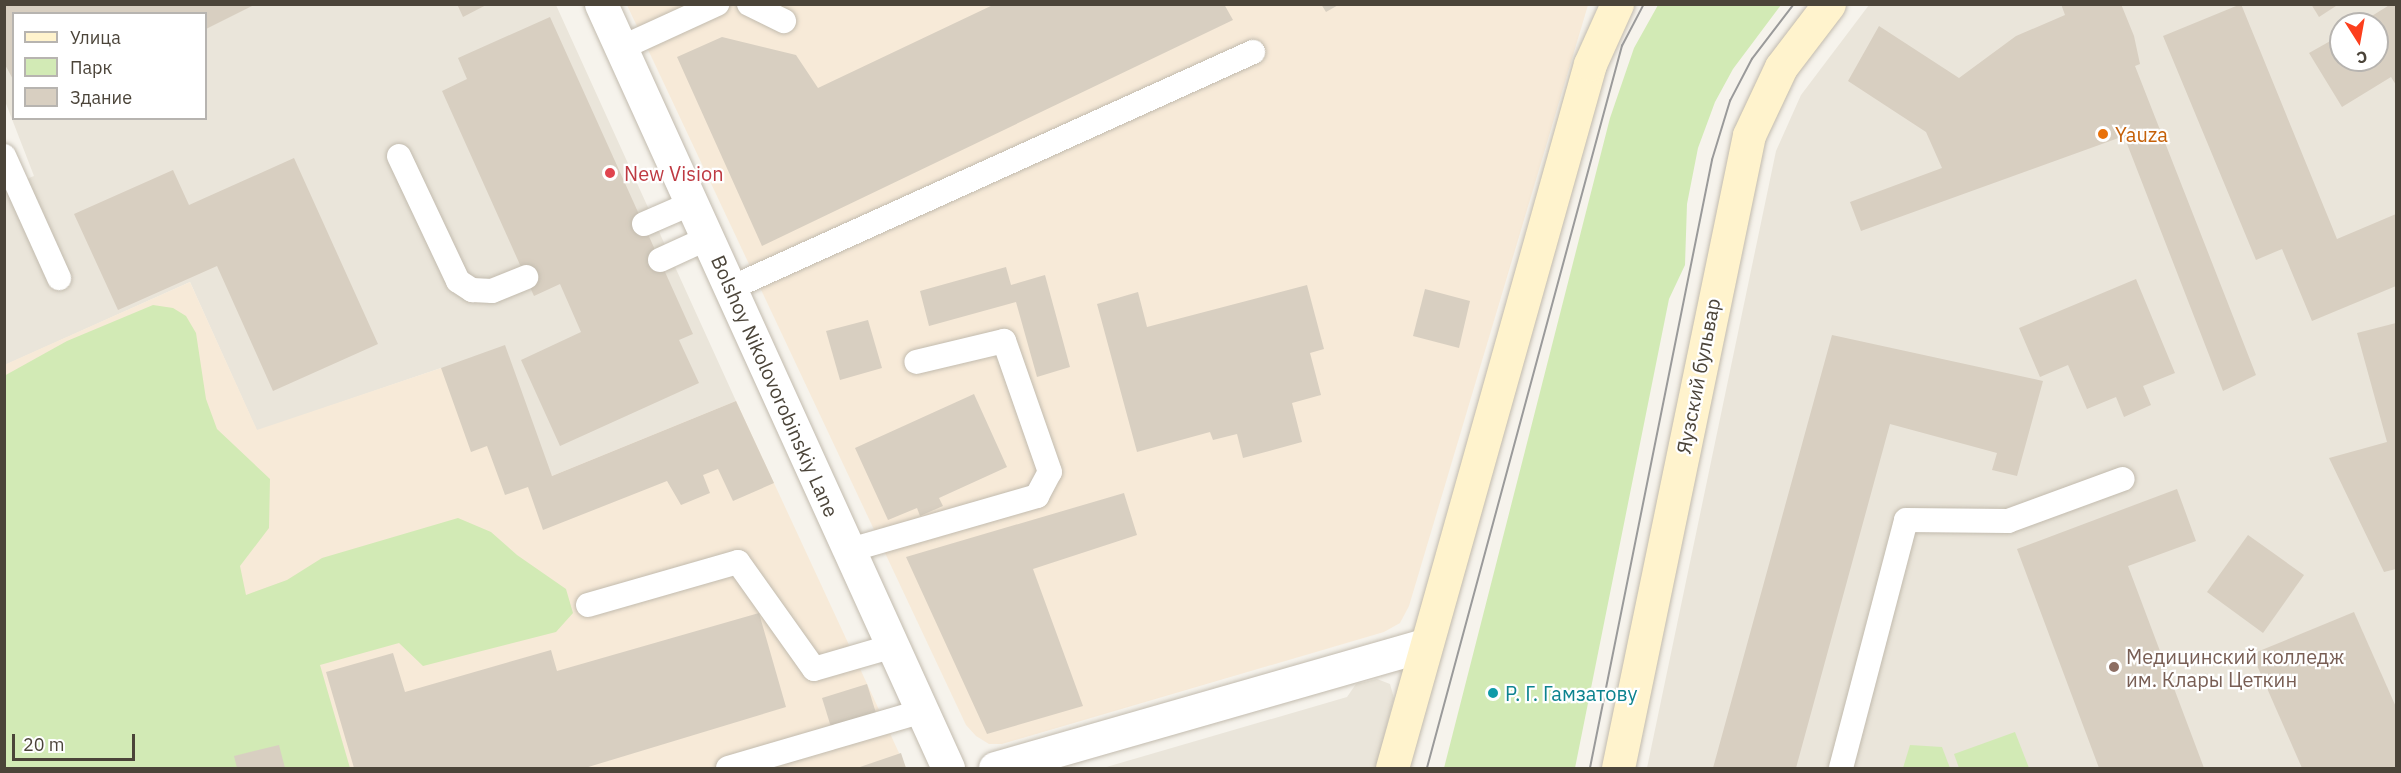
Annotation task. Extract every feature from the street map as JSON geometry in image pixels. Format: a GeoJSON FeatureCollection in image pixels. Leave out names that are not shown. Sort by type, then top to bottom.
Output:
{"type":"FeatureCollection","features":[{"type":"Feature","properties":{"kind":"main road"},"geometry":{"type":"LineString","coordinates":[[1392,768],[1590,64],[1617,4]]}},
{"type":"Feature","properties":{"kind":"main road","name":"Яузский бульвар"},"geometry":{"type":"LineString","coordinates":[[1618,768],[1749,135],[1781,67],[1829,4]]}},
{"type":"Feature","properties":{"kind":"street","name":"Bolshoy Nikolovorobinskiy Lane"},"geometry":{"type":"LineString","coordinates":[[601,4],[948,768]]}},
{"type":"Feature","properties":{"kind":"street"},"geometry":{"type":"LineString","coordinates":[[995,768],[1425,645]]}},
{"type":"Feature","properties":{"kind":"lane"},"geometry":{"type":"LineString","coordinates":[[621,48],[717,4]]}},
{"type":"Feature","properties":{"kind":"lane"},"geometry":{"type":"LineString","coordinates":[[749,4],[784,21]]}},
{"type":"Feature","properties":{"kind":"lane"},"geometry":{"type":"LineString","coordinates":[[731,288],[1253,52]]}},
{"type":"Feature","properties":{"kind":"lane"},"geometry":{"type":"LineString","coordinates":[[4,156],[59,278]]}},
{"type":"Feature","properties":{"kind":"lane"},"geometry":{"type":"LineString","coordinates":[[399,156],[458,281],[472,290],[492,291],[526,277]]}},
{"type":"Feature","properties":{"kind":"lane"},"geometry":{"type":"LineString","coordinates":[[644,224],[692,203]]}},
{"type":"Feature","properties":{"kind":"lane"},"geometry":{"type":"LineString","coordinates":[[660,260],[708,238]]}},
{"type":"Feature","properties":{"kind":"lane"},"geometry":{"type":"LineString","coordinates":[[850,550],[1037,496],[1050,472],[1004,341],[916,362]]}},
{"type":"Feature","properties":{"kind":"lane"},"geometry":{"type":"LineString","coordinates":[[1841,768],[1906,520],[2008,521],[2123,479]]}},
{"type":"Feature","properties":{"kind":"lane"},"geometry":{"type":"LineString","coordinates":[[588,605],[738,562],[814,669],[893,646]]}},
{"type":"Feature","properties":{"kind":"lane"},"geometry":{"type":"LineString","coordinates":[[728,768],[922,711]]}},
{"type":"Feature","properties":{"kind":"shaded area"},"geometry":{"type":"Polygon","coordinates":[[[4,5],[556,5],[736,401],[552,476],[441,368],[257,431],[190,282],[5,365],[5,188],[34,176],[12,120],[207,120],[207,12],[12,12],[12,119],[5,101],[4,5]]]}},
{"type":"Feature","properties":{"kind":"shaded area"},"geometry":{"type":"Polygon","coordinates":[[[627,5],[1588,5],[1409,606],[1400,623],[1384,632],[1002,744],[989,744],[976,736],[966,725],[627,5]]]}},
{"type":"Feature","properties":{"kind":"shaded area"},"geometry":{"type":"Polygon","coordinates":[[[1869,5],[2396,5],[2396,768],[1647,768],[1776,151],[1801,95],[1869,5]]]}},
{"type":"Feature","properties":{"kind":"shaded area"},"geometry":{"type":"Polygon","coordinates":[[[190,282],[257,430],[441,368],[552,476],[736,401],[906,768],[5,768],[4,365],[190,282]]]}},
{"type":"Feature","properties":{"kind":"shaded area"},"geometry":{"type":"Polygon","coordinates":[[[1377,679],[1390,684],[1394,698],[1376,768],[1103,768],[1347,697],[1356,684],[1377,679]]]}},
{"type":"Feature","properties":{"kind":"green space"},"geometry":{"type":"Polygon","coordinates":[[[1658,5],[1781,5],[1733,69],[1715,102],[1698,148],[1687,204],[1685,265],[1669,299],[1575,768],[1444,768],[1610,118],[1634,48],[1658,5]]]}},
{"type":"Feature","properties":{"kind":"green space"},"geometry":{"type":"Polygon","coordinates":[[[153,305],[173,308],[186,316],[196,333],[206,399],[217,429],[270,479],[269,528],[240,566],[246,595],[287,580],[322,558],[458,518],[491,532],[517,555],[566,589],[573,613],[556,632],[423,666],[399,643],[320,665],[350,768],[5,768],[4,376],[67,341],[153,305]]]}},
{"type":"Feature","properties":{"kind":"green space"},"geometry":{"type":"Polygon","coordinates":[[[2015,732],[2029,768],[1959,768],[1954,754],[2015,732]]]}},
{"type":"Feature","properties":{"kind":"green space"},"geometry":{"type":"Polygon","coordinates":[[[1910,745],[1942,747],[1950,768],[1903,768],[1910,745]]]}},
{"type":"Feature","properties":{"kind":"building"},"geometry":{"type":"Polygon","coordinates":[[[4,4],[256,4],[207,28],[207,12],[12,12],[12,77],[4,63],[4,4]]]}},
{"type":"Feature","properties":{"kind":"building"},"geometry":{"type":"Polygon","coordinates":[[[457,4],[488,4],[463,17],[457,4]]]}},
{"type":"Feature","properties":{"kind":"building"},"geometry":{"type":"Polygon","coordinates":[[[995,4],[1224,4],[1233,20],[762,246],[677,57],[722,37],[796,55],[818,88],[995,4]]]}},
{"type":"Feature","properties":{"kind":"building"},"geometry":{"type":"Polygon","coordinates":[[[1321,4],[1340,4],[1326,12],[1321,4]]]}},
{"type":"Feature","properties":{"kind":"building"},"geometry":{"type":"Polygon","coordinates":[[[2061,4],[2121,4],[2134,36],[2140,64],[2135,66],[2256,375],[2223,391],[2124,136],[1861,231],[1850,202],[1942,168],[1926,132],[1848,81],[1879,26],[1959,78],[2016,36],[2065,15],[2061,4]]]}},
{"type":"Feature","properties":{"kind":"building"},"geometry":{"type":"Polygon","coordinates":[[[2241,4],[2337,239],[2396,214],[2396,286],[2312,321],[2282,249],[2256,260],[2163,36],[2241,4]]]}},
{"type":"Feature","properties":{"kind":"building"},"geometry":{"type":"Polygon","coordinates":[[[2311,4],[2339,4],[2319,17],[2311,4]]]}},
{"type":"Feature","properties":{"kind":"building"},"geometry":{"type":"Polygon","coordinates":[[[2391,4],[2396,4],[2396,85],[2391,77],[2342,107],[2309,53],[2329,42],[2329,72],[2389,72],[2389,12],[2378,12],[2391,4]]]}},
{"type":"Feature","properties":{"kind":"building"},"geometry":{"type":"Polygon","coordinates":[[[550,17],[693,334],[679,340],[699,383],[560,446],[521,360],[581,332],[560,284],[534,296],[442,91],[467,79],[458,58],[550,17]]]}},
{"type":"Feature","properties":{"kind":"building"},"geometry":{"type":"Polygon","coordinates":[[[294,158],[378,344],[273,391],[217,266],[118,310],[74,214],[173,170],[189,205],[294,158]]]}},
{"type":"Feature","properties":{"kind":"building"},"geometry":{"type":"Polygon","coordinates":[[[1006,267],[1011,285],[1045,275],[1070,367],[1037,377],[1016,302],[929,326],[920,291],[1006,267]]]}},
{"type":"Feature","properties":{"kind":"building"},"geometry":{"type":"Polygon","coordinates":[[[2136,279],[2175,373],[2143,386],[2151,405],[2124,417],[2116,397],[2087,409],[2068,365],[2040,377],[2019,328],[2136,279]]]}},
{"type":"Feature","properties":{"kind":"building"},"geometry":{"type":"Polygon","coordinates":[[[1307,285],[1324,349],[1310,353],[1321,395],[1292,403],[1302,442],[1243,458],[1237,434],[1213,440],[1210,432],[1137,452],[1097,304],[1138,292],[1147,327],[1307,285]]]}},
{"type":"Feature","properties":{"kind":"building"},"geometry":{"type":"Polygon","coordinates":[[[1425,289],[1470,301],[1459,348],[1413,336],[1425,289]]]}},
{"type":"Feature","properties":{"kind":"building"},"geometry":{"type":"Polygon","coordinates":[[[868,320],[882,368],[840,380],[826,331],[868,320]]]}},
{"type":"Feature","properties":{"kind":"building"},"geometry":{"type":"Polygon","coordinates":[[[2396,323],[2396,569],[2384,572],[2329,458],[2387,442],[2357,333],[2396,323]]]}},
{"type":"Feature","properties":{"kind":"building"},"geometry":{"type":"Polygon","coordinates":[[[1832,335],[2043,381],[2017,476],[1992,470],[1997,453],[1890,424],[1796,768],[1713,768],[1832,335]]]}},
{"type":"Feature","properties":{"kind":"building"},"geometry":{"type":"Polygon","coordinates":[[[505,345],[552,476],[736,401],[774,483],[733,501],[718,469],[703,475],[710,493],[681,505],[667,481],[543,530],[528,487],[505,495],[487,446],[471,452],[441,368],[505,345]]]}},
{"type":"Feature","properties":{"kind":"building"},"geometry":{"type":"Polygon","coordinates":[[[974,394],[1007,467],[939,498],[943,506],[920,516],[917,508],[888,520],[855,448],[974,394]]]}},
{"type":"Feature","properties":{"kind":"building","name":"Медицинский колледж им. Клары Цеткин"},"geometry":{"type":"Polygon","coordinates":[[[2177,489],[2196,541],[2128,566],[2204,768],[2099,768],[2017,549],[2177,489]]]}},
{"type":"Feature","properties":{"kind":"building"},"geometry":{"type":"Polygon","coordinates":[[[1124,493],[1137,535],[1033,569],[1083,706],[987,734],[906,557],[1124,493]]]}},
{"type":"Feature","properties":{"kind":"building"},"geometry":{"type":"Polygon","coordinates":[[[2248,535],[2304,575],[2263,633],[2207,592],[2248,535]]]}},
{"type":"Feature","properties":{"kind":"building"},"geometry":{"type":"Polygon","coordinates":[[[2354,612],[2396,707],[2396,768],[2302,768],[2252,654],[2354,612]]]}},
{"type":"Feature","properties":{"kind":"building"},"geometry":{"type":"Polygon","coordinates":[[[759,613],[786,707],[585,768],[354,768],[326,672],[393,653],[405,692],[551,650],[557,671],[759,613]]]}},
{"type":"Feature","properties":{"kind":"building"},"geometry":{"type":"Polygon","coordinates":[[[867,684],[876,713],[831,727],[822,698],[867,684]]]}},
{"type":"Feature","properties":{"kind":"building"},"geometry":{"type":"Polygon","coordinates":[[[279,745],[285,768],[237,768],[234,756],[279,745]]]}},
{"type":"Feature","properties":{"kind":"building"},"geometry":{"type":"Polygon","coordinates":[[[901,753],[906,768],[857,768],[901,753]]]}},
{"type":"Feature","properties":{"kind":"tram line"},"geometry":{"type":"LineString","coordinates":[[1427,768],[1622,46],[1644,4]]}},
{"type":"Feature","properties":{"kind":"tram line"},"geometry":{"type":"LineString","coordinates":[[1590,768],[1712,160],[1730,101],[1752,59],[1794,4]]}},
{"type":"Feature","properties":{"kind":"place","name":"Yauza"},"geometry":{"type":"Point","coordinates":[2103,134]}},
{"type":"Feature","properties":{"kind":"place","name":"New Vision"},"geometry":{"type":"Point","coordinates":[610,173]}},
{"type":"Feature","properties":{"kind":"place","name":"Медицинский колледж им. Клары Цеткин"},"geometry":{"type":"Point","coordinates":[2114,667]}},
{"type":"Feature","properties":{"kind":"place","name":"Р. Г. Гамзатову"},"geometry":{"type":"Point","coordinates":[1493,693]}}]}
